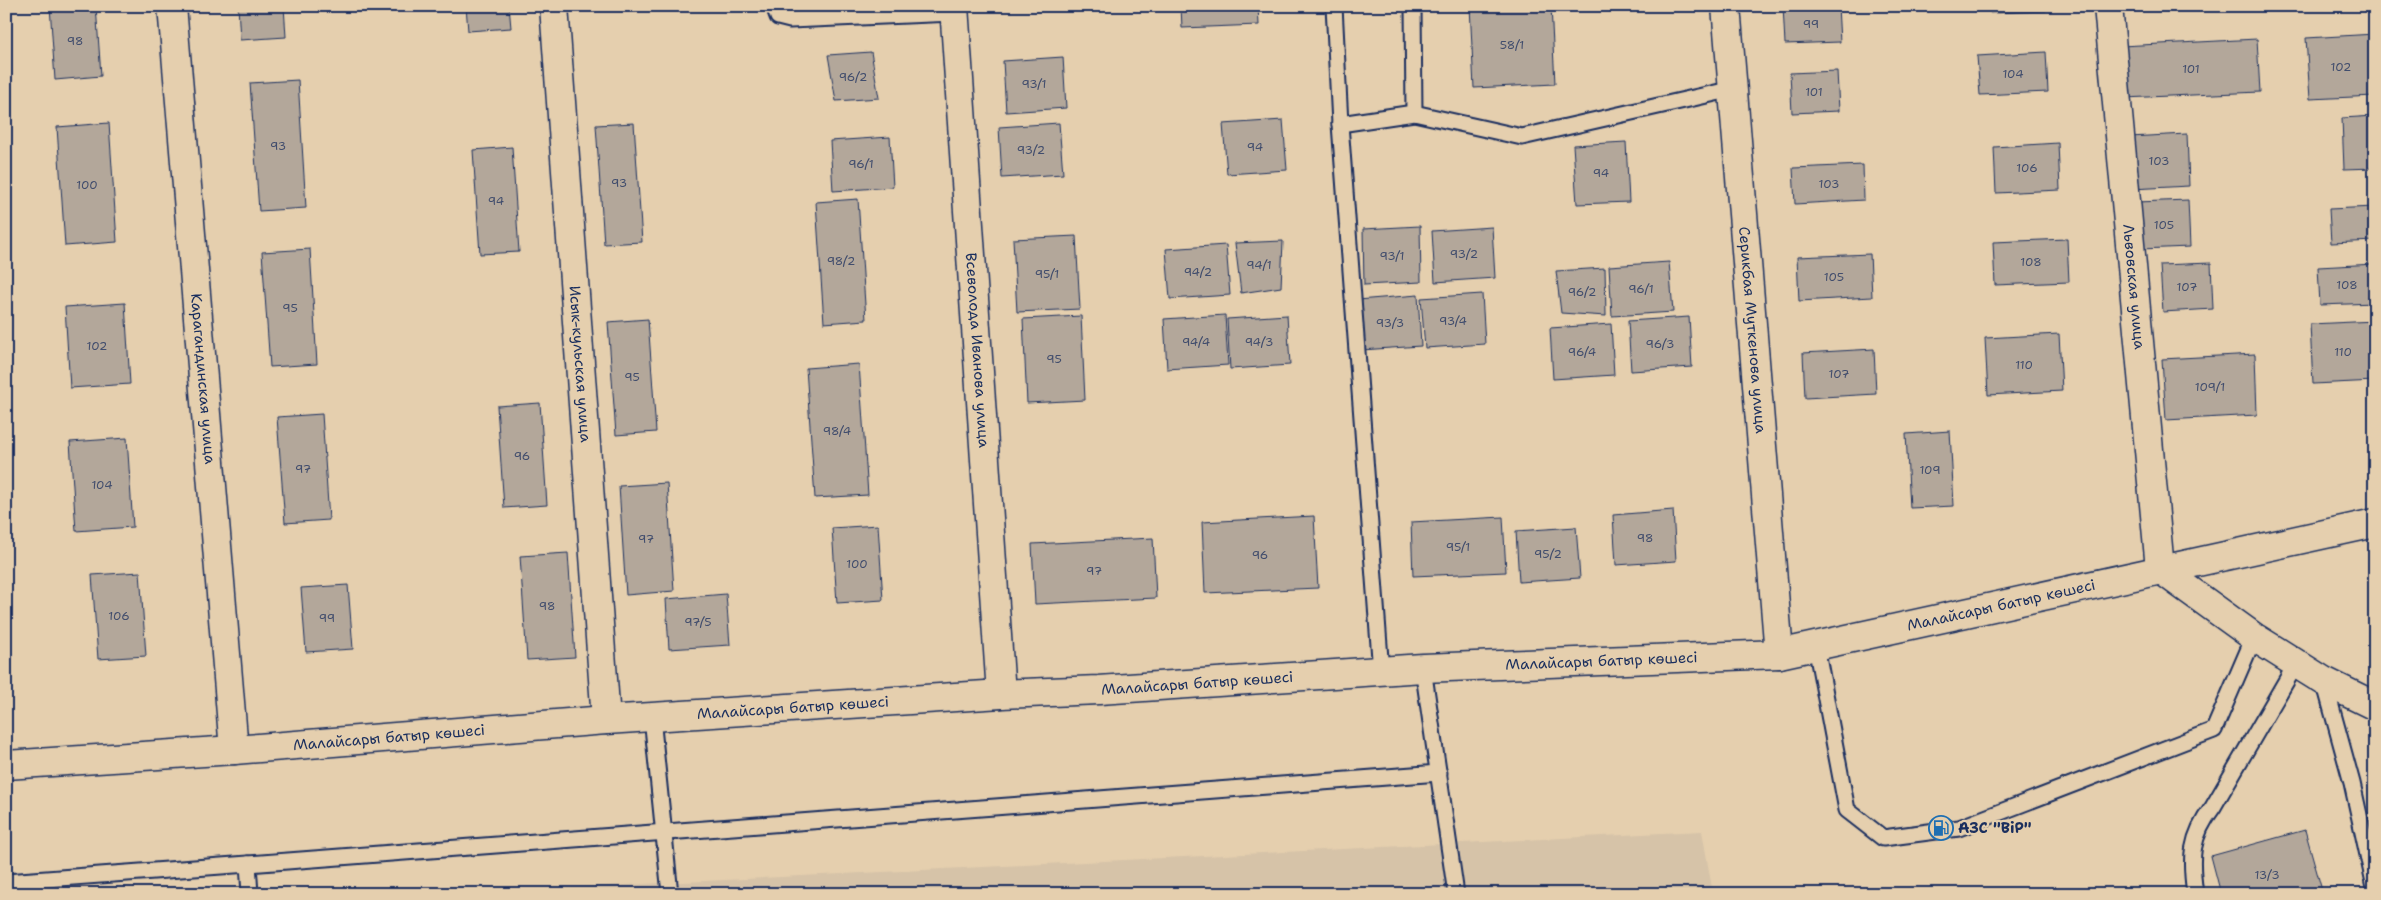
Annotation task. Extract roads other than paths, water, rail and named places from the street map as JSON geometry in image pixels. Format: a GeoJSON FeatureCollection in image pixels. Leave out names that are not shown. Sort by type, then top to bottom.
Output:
{"type":"FeatureCollection","features":[{"type":"Feature","properties":{"kind":"street","name":"Карагандинская улица"},"geometry":{"type":"LineString","coordinates":[[172,6],[234,750]]}},
{"type":"Feature","properties":{"kind":"street","name":"Исык-кульская улица"},"geometry":{"type":"LineString","coordinates":[[554,6],[606,720]]}},
{"type":"Feature","properties":{"kind":"street","name":"Серикбая Муткенова улица"},"geometry":{"type":"LineString","coordinates":[[1726,6],[1778,654]]}},
{"type":"Feature","properties":{"kind":"street","name":"Львовская улица"},"geometry":{"type":"LineString","coordinates":[[2108,6],[2160,570]]}},
{"type":"Feature","properties":{"kind":"street","name":"Всеволода Иванова улица"},"geometry":{"type":"LineString","coordinates":[[954,10],[1001,694]]}},
{"type":"Feature","properties":{"kind":"street","name":"Малайсары батыр көшесі"},"geometry":{"type":"LineString","coordinates":[[6,765],[234,750],[606,720],[1001,694],[1099,690],[1423,668],[1778,654],[2375,523]]}},
{"type":"Feature","properties":{"kind":"street"},"geometry":{"type":"LineString","coordinates":[[2160,570],[2254,637],[2296,664],[2324,681],[2375,706]]}},
{"type":"Feature","properties":{"kind":"lane"},"geometry":{"type":"LineString","coordinates":[[774,6],[778,17],[790,20],[954,10]]}},
{"type":"Feature","properties":{"kind":"lane"},"geometry":{"type":"LineString","coordinates":[[1334,6],[1340,124],[1381,672]]}},
{"type":"Feature","properties":{"kind":"lane"},"geometry":{"type":"LineString","coordinates":[[1413,6],[1414,113]]}},
{"type":"Feature","properties":{"kind":"lane"},"geometry":{"type":"LineString","coordinates":[[1340,124],[1414,113],[1522,137],[1733,89]]}},
{"type":"Feature","properties":{"kind":"lane"},"geometry":{"type":"LineString","coordinates":[[1816,646],[1847,810],[1884,838],[1959,828],[2214,730],[2254,637]]}},
{"type":"Feature","properties":{"kind":"lane"},"geometry":{"type":"LineString","coordinates":[[2195,894],[2192,867],[2193,850],[2194,841],[2201,822],[2213,807],[2296,664]]}},
{"type":"Feature","properties":{"kind":"lane"},"geometry":{"type":"LineString","coordinates":[[1423,668],[1456,894]]}},
{"type":"Feature","properties":{"kind":"lane"},"geometry":{"type":"LineString","coordinates":[[2324,681],[2352,783],[2375,887]]}},
{"type":"Feature","properties":{"kind":"lane"},"geometry":{"type":"LineString","coordinates":[[652,718],[670,894]]}},
{"type":"Feature","properties":{"kind":"lane"},"geometry":{"type":"LineString","coordinates":[[6,882],[1439,773]]}},
{"type":"Feature","properties":{"kind":"lane"},"geometry":{"type":"LineString","coordinates":[[248,864],[250,894]]}},
{"type":"Feature","properties":{"kind":"place","name":"АЗС \"BiP\""},"geometry":{"type":"Point","coordinates":[1941,828]}}]}
